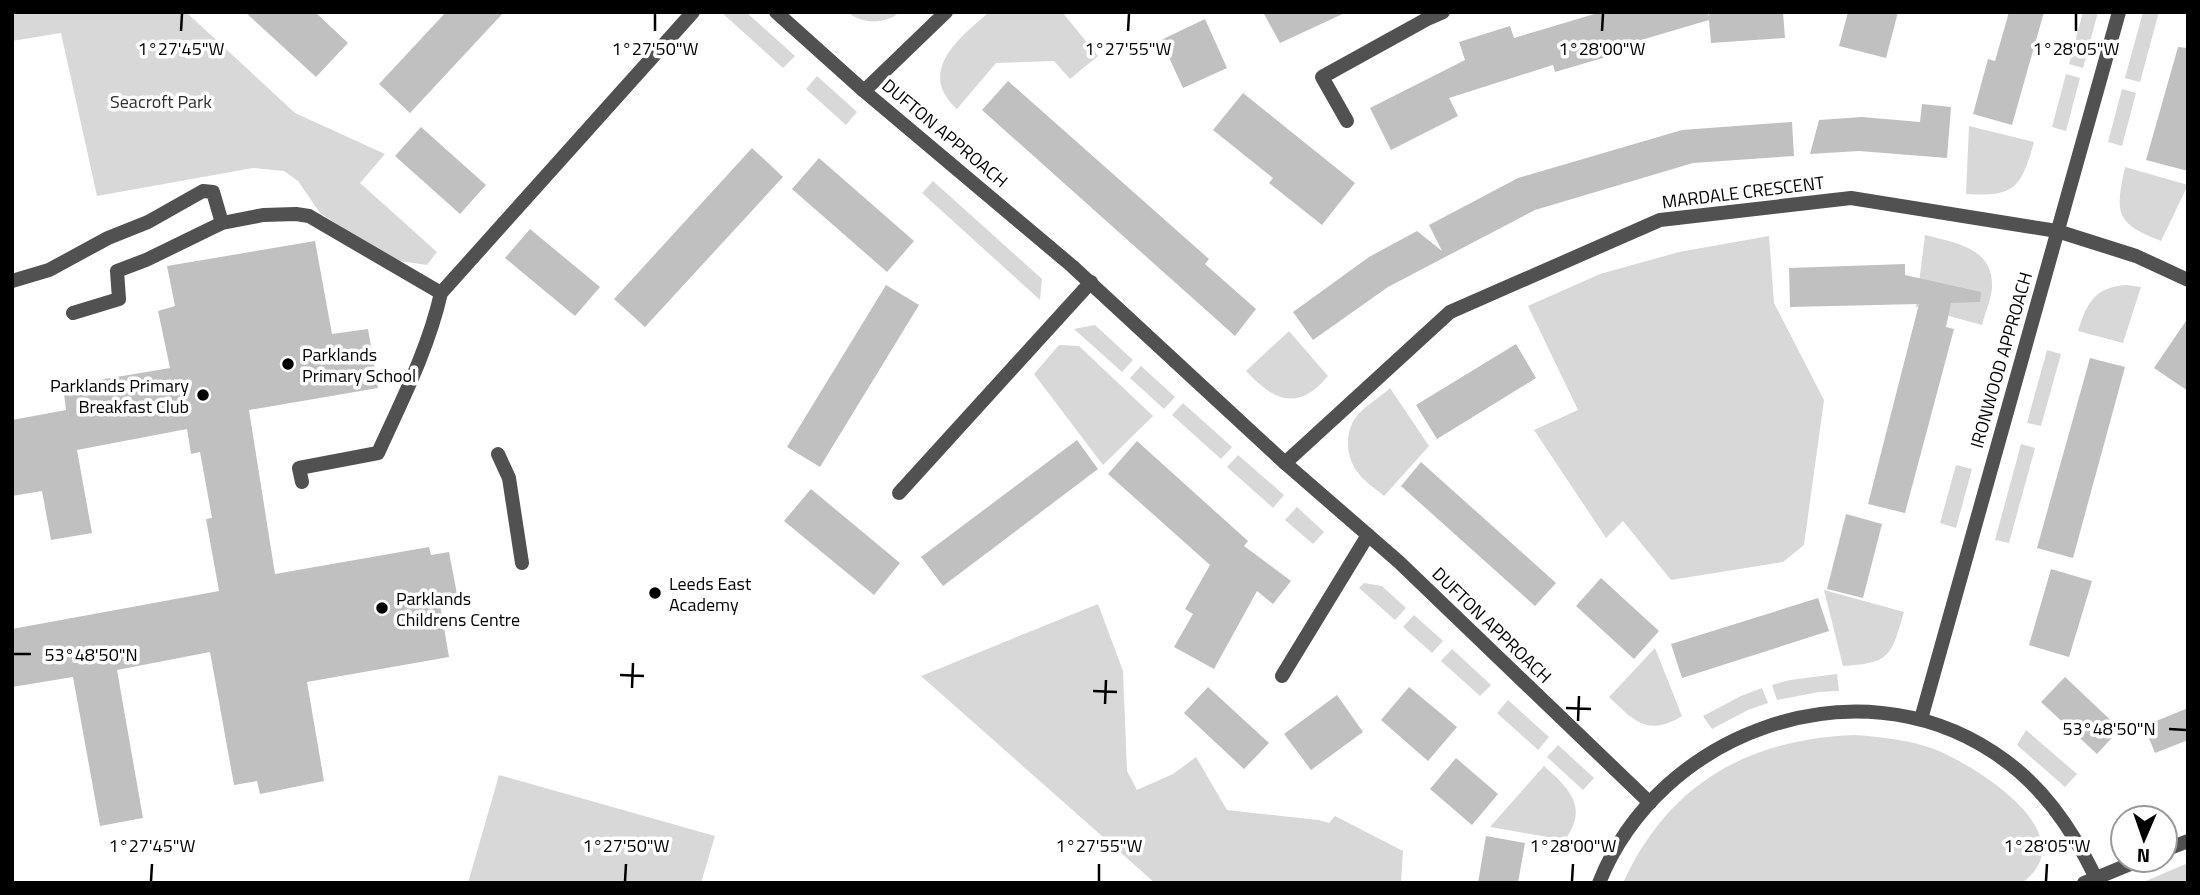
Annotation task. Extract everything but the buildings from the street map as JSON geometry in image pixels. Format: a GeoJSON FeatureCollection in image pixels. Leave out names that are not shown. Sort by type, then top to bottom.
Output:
{"type":"FeatureCollection","features":[{"type":"Feature","properties":{"kind":"street"},"geometry":{"type":"LineString","coordinates":[[302,482],[299,468],[378,453],[413,381],[433,328],[441,293],[693,12]]}},
{"type":"Feature","properties":{"kind":"street","name":"DUFTON APPROACH"},"geometry":{"type":"LineString","coordinates":[[776,12],[864,91],[1091,282],[1285,463],[1368,535],[1650,803]]}},
{"type":"Feature","properties":{"kind":"street"},"geometry":{"type":"LineString","coordinates":[[864,91],[946,12]]}},
{"type":"Feature","properties":{"kind":"street"},"geometry":{"type":"LineString","coordinates":[[1347,121],[1322,77],[1443,12]]}},
{"type":"Feature","properties":{"kind":"street","name":"IRONWOOD APPROACH"},"geometry":{"type":"LineString","coordinates":[[1921,719],[2119,12]]}},
{"type":"Feature","properties":{"kind":"street"},"geometry":{"type":"LineString","coordinates":[[12,281],[49,270],[108,238],[148,222],[203,191],[213,192],[222,223]]}},
{"type":"Feature","properties":{"kind":"street","name":"MARDALE CRESCENT"},"geometry":{"type":"LineString","coordinates":[[1285,463],[1450,312],[1660,220],[1851,198],[2057,231],[2136,256],[2188,280]]}},
{"type":"Feature","properties":{"kind":"street"},"geometry":{"type":"LineString","coordinates":[[73,313],[119,299],[117,271],[222,223],[262,215],[309,216],[441,293]]}},
{"type":"Feature","properties":{"kind":"street"},"geometry":{"type":"LineString","coordinates":[[899,494],[1091,282]]}},
{"type":"Feature","properties":{"kind":"street"},"geometry":{"type":"LineString","coordinates":[[498,454],[509,478],[522,563]]}},
{"type":"Feature","properties":{"kind":"street"},"geometry":{"type":"LineString","coordinates":[[1282,676],[1368,535]]}},
{"type":"Feature","properties":{"kind":"street"},"geometry":{"type":"LineString","coordinates":[[1599,883],[1627,831],[1650,803],[1684,770],[1731,740],[1783,720],[1838,711],[1866,711],[1921,719],[1946,727],[1978,743],[2035,785],[2069,827],[2090,880],[2109,872]]}},
{"type":"Feature","properties":{"kind":"green space","name":"Seacroft Park"},"geometry":{"type":"Polygon","coordinates":[[[12,12],[186,12],[295,113],[385,154],[360,183],[437,252],[427,265],[392,260],[320,213],[298,181],[284,171],[253,168],[97,196],[61,33],[12,41],[12,12]]]}},
{"type":"Feature","properties":{"kind":"green space"},"geometry":{"type":"Polygon","coordinates":[[[721,12],[746,12],[795,56],[783,68],[721,12]]]}},
{"type":"Feature","properties":{"kind":"green space"},"geometry":{"type":"Polygon","coordinates":[[[847,12],[900,12],[881,21],[866,21],[847,12]]]}},
{"type":"Feature","properties":{"kind":"green space"},"geometry":{"type":"Polygon","coordinates":[[[989,12],[1062,12],[1098,56],[1070,79],[1054,61],[996,63],[957,109],[945,95],[940,81],[941,68],[955,44],[989,12]]]}},
{"type":"Feature","properties":{"kind":"green space"},"geometry":{"type":"Polygon","coordinates":[[[2083,12],[2098,12],[2083,68],[2069,64],[2083,12]]]}},
{"type":"Feature","properties":{"kind":"green space"},"geometry":{"type":"Polygon","coordinates":[[[2143,12],[2159,12],[2140,82],[2125,78],[2143,12]]]}},
{"type":"Feature","properties":{"kind":"green space"},"geometry":{"type":"Polygon","coordinates":[[[2066,74],[2080,78],[2066,131],[2052,127],[2066,74]]]}},
{"type":"Feature","properties":{"kind":"green space"},"geometry":{"type":"Polygon","coordinates":[[[817,76],[857,112],[846,125],[806,89],[817,76]]]}},
{"type":"Feature","properties":{"kind":"green space"},"geometry":{"type":"Polygon","coordinates":[[[2122,89],[2136,93],[2122,146],[2108,142],[2122,89]]]}},
{"type":"Feature","properties":{"kind":"green space"},"geometry":{"type":"Polygon","coordinates":[[[1969,126],[2034,142],[2020,179],[2006,191],[1982,195],[1966,194],[1969,126]]]}},
{"type":"Feature","properties":{"kind":"green space"},"geometry":{"type":"Polygon","coordinates":[[[2125,167],[2188,185],[2161,241],[2135,228],[2122,215],[2120,196],[2125,167]]]}},
{"type":"Feature","properties":{"kind":"green space"},"geometry":{"type":"Polygon","coordinates":[[[933,181],[1042,279],[1040,300],[922,193],[933,181]]]}},
{"type":"Feature","properties":{"kind":"green space"},"geometry":{"type":"Polygon","coordinates":[[[1925,235],[1960,244],[1980,255],[1987,264],[1992,288],[1982,325],[1916,307],[1925,235]]]}},
{"type":"Feature","properties":{"kind":"green space"},"geometry":{"type":"Polygon","coordinates":[[[1769,236],[1774,303],[1824,400],[1804,545],[1783,562],[1671,580],[1623,521],[1606,538],[1534,430],[1578,410],[1528,306],[1600,274],[1679,252],[1769,236]]]}},
{"type":"Feature","properties":{"kind":"green space"},"geometry":{"type":"Polygon","coordinates":[[[2127,285],[2141,287],[2123,343],[2078,331],[2094,298],[2107,289],[2127,285]]]}},
{"type":"Feature","properties":{"kind":"green space"},"geometry":{"type":"Polygon","coordinates":[[[1095,325],[1133,360],[1122,372],[1074,329],[1095,325]]]}},
{"type":"Feature","properties":{"kind":"green space"},"geometry":{"type":"Polygon","coordinates":[[[1289,331],[1328,376],[1306,395],[1296,398],[1286,398],[1266,390],[1246,371],[1289,331]]]}},
{"type":"Feature","properties":{"kind":"green space"},"geometry":{"type":"Polygon","coordinates":[[[1059,345],[1079,346],[1153,416],[1103,465],[1034,374],[1059,345]]]}},
{"type":"Feature","properties":{"kind":"green space"},"geometry":{"type":"Polygon","coordinates":[[[2047,350],[2061,354],[2041,426],[2027,423],[2047,350]]]}},
{"type":"Feature","properties":{"kind":"green space"},"geometry":{"type":"Polygon","coordinates":[[[1141,366],[1175,397],[1164,409],[1130,378],[1141,366]]]}},
{"type":"Feature","properties":{"kind":"green space"},"geometry":{"type":"Polygon","coordinates":[[[1390,388],[1429,446],[1384,496],[1364,480],[1355,468],[1349,454],[1348,438],[1356,417],[1390,388]]]}},
{"type":"Feature","properties":{"kind":"green space"},"geometry":{"type":"Polygon","coordinates":[[[1183,403],[1232,447],[1221,459],[1172,415],[1183,403]]]}},
{"type":"Feature","properties":{"kind":"green space"},"geometry":{"type":"Polygon","coordinates":[[[2021,444],[2035,448],[2009,543],[1995,540],[2021,444]]]}},
{"type":"Feature","properties":{"kind":"green space"},"geometry":{"type":"Polygon","coordinates":[[[1238,455],[1284,495],[1273,508],[1227,467],[1238,455]]]}},
{"type":"Feature","properties":{"kind":"green space"},"geometry":{"type":"Polygon","coordinates":[[[1956,465],[1972,469],[1956,528],[1940,523],[1956,465]]]}},
{"type":"Feature","properties":{"kind":"green space"},"geometry":{"type":"Polygon","coordinates":[[[1297,507],[1324,532],[1313,544],[1285,520],[1297,507]]]}},
{"type":"Feature","properties":{"kind":"green space"},"geometry":{"type":"Polygon","coordinates":[[[1364,583],[1382,586],[1406,608],[1395,620],[1359,588],[1364,583]]]}},
{"type":"Feature","properties":{"kind":"green space"},"geometry":{"type":"Polygon","coordinates":[[[1824,590],[1904,612],[1896,639],[1887,654],[1871,662],[1843,666],[1824,590]]]}},
{"type":"Feature","properties":{"kind":"green space"},"geometry":{"type":"Polygon","coordinates":[[[1098,604],[1123,671],[1127,771],[1137,790],[1173,774],[1196,757],[1227,810],[1329,823],[1335,816],[1403,851],[1401,883],[1155,883],[921,676],[1098,604]]]}},
{"type":"Feature","properties":{"kind":"green space"},"geometry":{"type":"Polygon","coordinates":[[[1414,615],[1443,641],[1432,653],[1403,627],[1414,615]]]}},
{"type":"Feature","properties":{"kind":"green space"},"geometry":{"type":"Polygon","coordinates":[[[1655,648],[1682,716],[1651,726],[1634,719],[1609,697],[1655,648]]]}},
{"type":"Feature","properties":{"kind":"green space"},"geometry":{"type":"Polygon","coordinates":[[[1452,649],[1491,685],[1480,696],[1441,661],[1452,649]]]}},
{"type":"Feature","properties":{"kind":"green space"},"geometry":{"type":"Polygon","coordinates":[[[1837,674],[1839,691],[1777,700],[1772,685],[1790,680],[1837,674]]]}},
{"type":"Feature","properties":{"kind":"green space"},"geometry":{"type":"Polygon","coordinates":[[[1762,688],[1768,703],[1712,729],[1703,716],[1741,696],[1762,688]]]}},
{"type":"Feature","properties":{"kind":"green space"},"geometry":{"type":"Polygon","coordinates":[[[1508,700],[1549,737],[1538,750],[1497,713],[1508,700]]]}},
{"type":"Feature","properties":{"kind":"green space"},"geometry":{"type":"Polygon","coordinates":[[[2026,730],[2077,774],[2065,787],[2017,745],[2026,730]]]}},
{"type":"Feature","properties":{"kind":"green space"},"geometry":{"type":"Polygon","coordinates":[[[1855,735],[1905,741],[1934,749],[1952,757],[1997,786],[2018,804],[2034,823],[2042,844],[2039,864],[2022,883],[1623,883],[1642,848],[1663,819],[1688,794],[1716,773],[1746,757],[1780,746],[1816,738],[1855,735]]]}},
{"type":"Feature","properties":{"kind":"green space"},"geometry":{"type":"Polygon","coordinates":[[[1558,745],[1594,778],[1583,790],[1547,757],[1558,745]]]}},
{"type":"Feature","properties":{"kind":"green space"},"geometry":{"type":"Polygon","coordinates":[[[1544,766],[1561,782],[1573,799],[1575,817],[1565,840],[1490,827],[1544,766]]]}},
{"type":"Feature","properties":{"kind":"green space"},"geometry":{"type":"Polygon","coordinates":[[[499,775],[715,836],[701,883],[468,883],[499,775]]]}},
{"type":"Feature","properties":{"kind":"green space"},"geometry":{"type":"Polygon","coordinates":[[[2188,863],[2188,883],[2141,883],[2162,874],[2179,874],[2179,867],[2188,863]]]}},
{"type":"Feature","properties":{"kind":"place","name":"Parklands Primary School"},"geometry":{"type":"Point","coordinates":[288,364]}},
{"type":"Feature","properties":{"kind":"place","name":"Parklands Primary Breakfast Club"},"geometry":{"type":"Point","coordinates":[203,395]}},
{"type":"Feature","properties":{"kind":"place","name":"Leeds East Academy"},"geometry":{"type":"Point","coordinates":[655,593]}},
{"type":"Feature","properties":{"kind":"place","name":"Parklands Childrens Centre"},"geometry":{"type":"Point","coordinates":[382,608]}}]}
